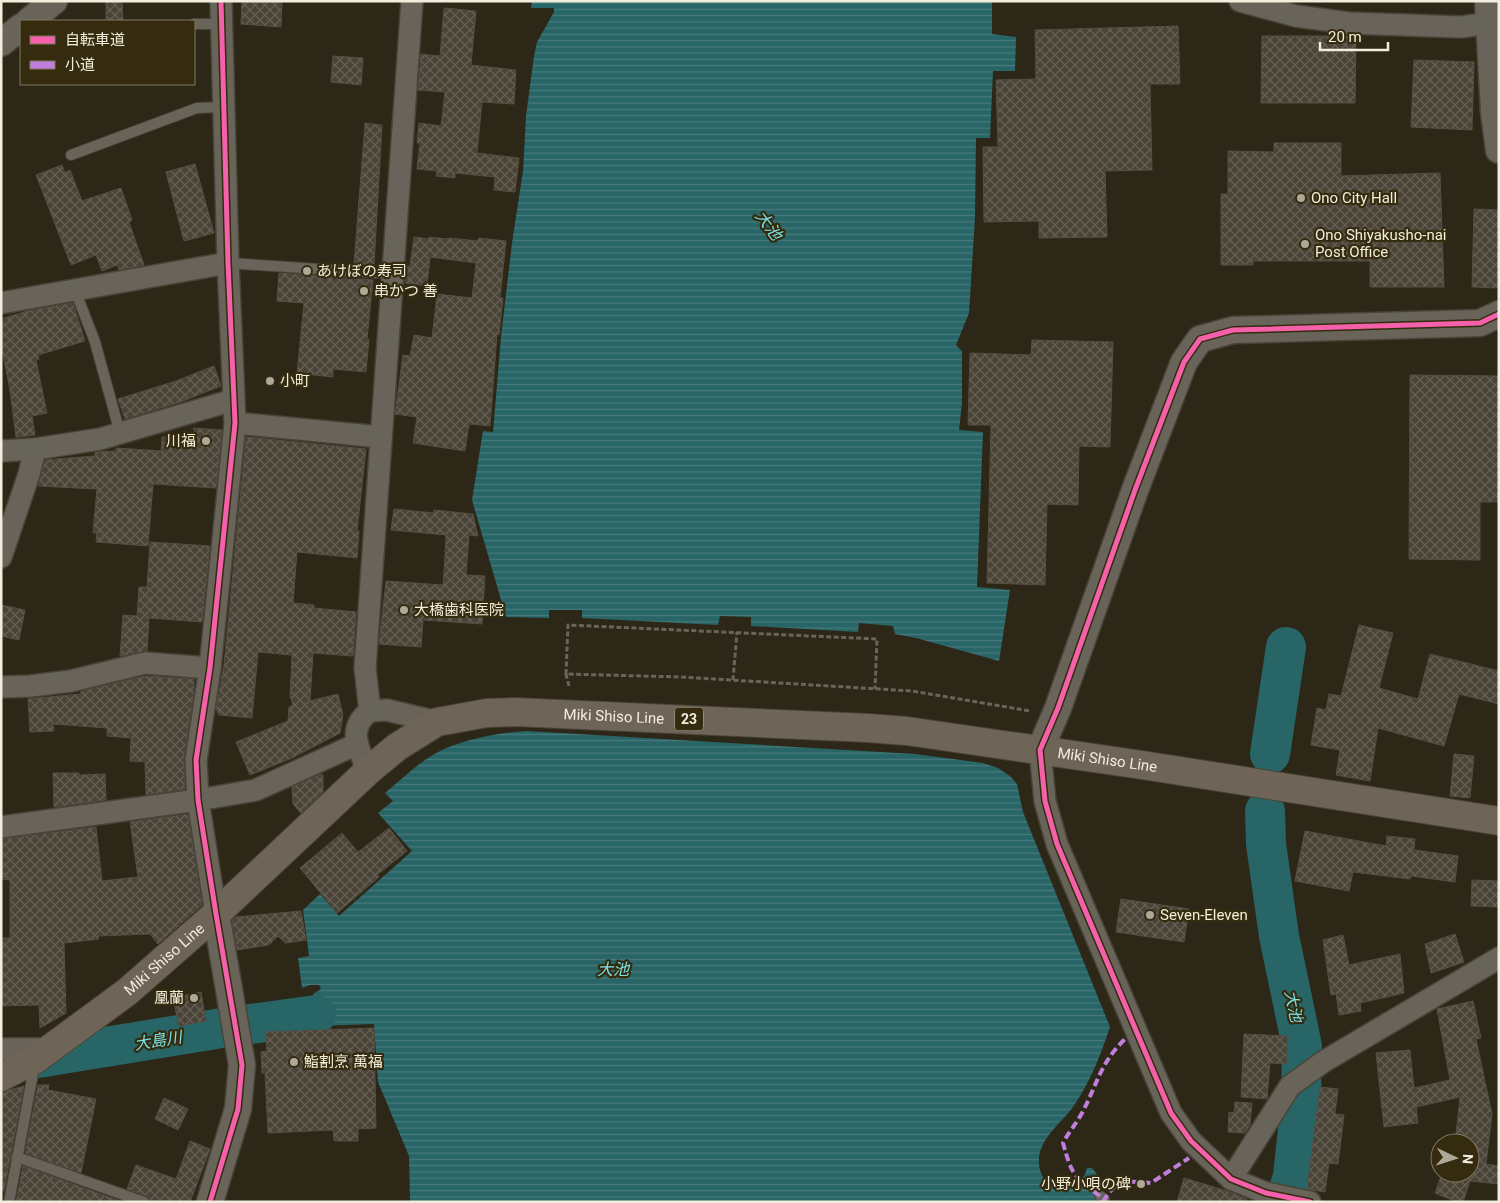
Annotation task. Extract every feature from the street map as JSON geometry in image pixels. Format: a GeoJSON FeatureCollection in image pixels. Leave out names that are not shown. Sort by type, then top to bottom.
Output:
{"type":"FeatureCollection","features":[{"type":"Feature","properties":{"kind":"main road","name":"Miki Shiso Line"},"geometry":{"type":"LineString","coordinates":[[1,1077],[42,1054],[127,992],[216,914],[368,771],[397,747],[437,722],[487,713],[515,712],[618,716],[907,731],[1499,821]]}},
{"type":"Feature","properties":{"kind":"street"},"geometry":{"type":"LineString","coordinates":[[30,20],[54,1]]}},
{"type":"Feature","properties":{"kind":"street"},"geometry":{"type":"LineString","coordinates":[[210,1202],[238,1109],[242,1065],[198,800],[196,760],[210,668],[236,422],[233,400],[228,264],[220,24],[221,1]]}},
{"type":"Feature","properties":{"kind":"street"},"geometry":{"type":"LineString","coordinates":[[370,711],[364,668],[412,1]]}},
{"type":"Feature","properties":{"kind":"street"},"geometry":{"type":"LineString","coordinates":[[1240,1],[1296,16],[1350,23],[1461,27],[1489,12],[1494,112],[1499,150]]}},
{"type":"Feature","properties":{"kind":"street"},"geometry":{"type":"LineString","coordinates":[[1,43],[20,28]]}},
{"type":"Feature","properties":{"kind":"street"},"geometry":{"type":"LineString","coordinates":[[1,303],[228,264]]}},
{"type":"Feature","properties":{"kind":"street"},"geometry":{"type":"LineString","coordinates":[[1308,1201],[1266,1193],[1231,1179],[1191,1141],[1171,1113],[1057,844],[1045,801],[1040,750],[1058,708],[1135,490],[1184,362],[1200,339],[1233,330],[1480,323],[1499,314]]}},
{"type":"Feature","properties":{"kind":"street"},"geometry":{"type":"LineString","coordinates":[[1,451],[35,449],[100,439],[233,400]]}},
{"type":"Feature","properties":{"kind":"street"},"geometry":{"type":"LineString","coordinates":[[236,422],[381,437]]}},
{"type":"Feature","properties":{"kind":"street"},"geometry":{"type":"LineString","coordinates":[[1,557],[29,474],[35,449]]}},
{"type":"Feature","properties":{"kind":"street"},"geometry":{"type":"LineString","coordinates":[[1,687],[31,686],[71,681],[145,663],[210,668]]}},
{"type":"Feature","properties":{"kind":"street"},"geometry":{"type":"LineString","coordinates":[[368,771],[357,744],[356,734],[363,717],[370,711],[387,710],[437,722]]}},
{"type":"Feature","properties":{"kind":"street"},"geometry":{"type":"LineString","coordinates":[[1,827],[198,800],[256,790],[357,744]]}},
{"type":"Feature","properties":{"kind":"street"},"geometry":{"type":"LineString","coordinates":[[1231,1179],[1290,1086],[1323,1062],[1499,958]]}},
{"type":"Feature","properties":{"kind":"street"},"geometry":{"type":"LineString","coordinates":[[1,1049],[42,1054]]}},
{"type":"Feature","properties":{"kind":"lane"},"geometry":{"type":"LineString","coordinates":[[195,24],[220,24]]}},
{"type":"Feature","properties":{"kind":"lane"},"geometry":{"type":"LineString","coordinates":[[71,155],[197,108],[223,107]]}},
{"type":"Feature","properties":{"kind":"lane"},"geometry":{"type":"LineString","coordinates":[[228,264],[393,274]]}},
{"type":"Feature","properties":{"kind":"lane"},"geometry":{"type":"LineString","coordinates":[[75,290],[94,342],[120,434]]}},
{"type":"Feature","properties":{"kind":"lane"},"geometry":{"type":"LineString","coordinates":[[9,1202],[17,1157],[42,1054]]}},
{"type":"Feature","properties":{"kind":"lane"},"geometry":{"type":"LineString","coordinates":[[17,1157],[144,1202]]}},
{"type":"Feature","properties":{"kind":"path"},"geometry":{"type":"LineString","coordinates":[[569,686],[566,674],[568,625],[877,638],[875,689]]}},
{"type":"Feature","properties":{"kind":"path"},"geometry":{"type":"LineString","coordinates":[[733,680],[736,632]]}},
{"type":"Feature","properties":{"kind":"path"},"geometry":{"type":"LineString","coordinates":[[566,674],[680,677],[912,691],[1033,712]]}},
{"type":"Feature","properties":{"kind":"water"},"geometry":{"type":"Polygon","coordinates":[[[532,1],[992,1],[992,34],[1016,37],[1015,71],[993,71],[990,138],[976,138],[975,217],[969,313],[956,345],[962,351],[962,403],[959,430],[983,432],[977,587],[1010,590],[999,661],[895,634],[893,626],[859,623],[858,632],[751,626],[751,617],[720,616],[718,625],[582,618],[582,610],[549,610],[549,618],[506,617],[472,500],[483,431],[493,432],[501,337],[523,171],[526,116],[534,56],[537,42],[554,12],[554,8],[531,8],[532,1]]]}},
{"type":"Feature","properties":{"kind":"water","name":"大池"},"geometry":{"type":"Polygon","coordinates":[[[527,731],[915,754],[983,763],[998,768],[1010,776],[1017,784],[1023,812],[1110,1027],[1095,1067],[1081,1095],[1044,1143],[1039,1158],[1040,1169],[1050,1185],[1067,1189],[1075,1186],[1082,1179],[1087,1168],[1092,1168],[1103,1182],[1097,1202],[410,1202],[409,1156],[378,1082],[374,1024],[318,1026],[313,994],[321,989],[319,985],[310,985],[302,988],[298,958],[309,956],[303,910],[320,894],[339,916],[412,851],[378,813],[393,801],[385,793],[413,769],[436,753],[454,745],[485,737],[527,731]]]}},
{"type":"Feature","properties":{"kind":"building"},"geometry":{"type":"Polygon","coordinates":[[[106,1],[122,1],[123,20],[106,20],[106,1]]]}},
{"type":"Feature","properties":{"kind":"building"},"geometry":{"type":"Polygon","coordinates":[[[242,1],[282,1],[281,27],[241,24],[242,1]]]}},
{"type":"Feature","properties":{"kind":"building"},"geometry":{"type":"Polygon","coordinates":[[[444,8],[476,11],[471,65],[516,70],[514,104],[482,102],[477,153],[519,158],[515,192],[494,190],[495,177],[455,173],[455,178],[436,176],[437,171],[417,169],[420,143],[417,143],[419,123],[441,126],[445,92],[418,90],[421,54],[440,56],[444,8]]]}},
{"type":"Feature","properties":{"kind":"building"},"geometry":{"type":"Polygon","coordinates":[[[1178,26],[1180,84],[1150,84],[1152,170],[1105,171],[1107,237],[1039,238],[1039,221],[984,222],[983,147],[998,147],[996,80],[1036,79],[1035,30],[1178,26]]]}},
{"type":"Feature","properties":{"kind":"building"},"geometry":{"type":"Polygon","coordinates":[[[1262,36],[1356,36],[1355,103],[1261,103],[1262,36]]]}},
{"type":"Feature","properties":{"kind":"building"},"geometry":{"type":"Polygon","coordinates":[[[333,56],[363,58],[361,85],[331,82],[333,56]]]}},
{"type":"Feature","properties":{"kind":"building"},"geometry":{"type":"Polygon","coordinates":[[[1414,60],[1474,62],[1472,130],[1411,127],[1414,60]]]}},
{"type":"Feature","properties":{"kind":"building"},"geometry":{"type":"Polygon","coordinates":[[[365,123],[382,125],[374,266],[354,264],[365,123]]]}},
{"type":"Feature","properties":{"kind":"building"},"geometry":{"type":"Polygon","coordinates":[[[1274,143],[1341,143],[1341,176],[1440,173],[1444,287],[1370,287],[1370,261],[1253,261],[1253,265],[1221,265],[1221,194],[1228,194],[1228,151],[1274,152],[1274,143]]]}},
{"type":"Feature","properties":{"kind":"building"},"geometry":{"type":"Polygon","coordinates":[[[195,164],[214,233],[184,241],[166,172],[195,164]]]}},
{"type":"Feature","properties":{"kind":"building"},"geometry":{"type":"Polygon","coordinates":[[[62,165],[65,173],[70,170],[82,201],[121,188],[132,220],[129,222],[144,265],[119,270],[117,265],[102,271],[96,255],[71,265],[36,175],[62,165]]]}},
{"type":"Feature","properties":{"kind":"building"},"geometry":{"type":"Polygon","coordinates":[[[1474,209],[1499,210],[1499,288],[1472,287],[1474,209]]]}},
{"type":"Feature","properties":{"kind":"building"},"geometry":{"type":"Polygon","coordinates":[[[414,237],[478,241],[479,238],[506,241],[500,298],[503,298],[499,335],[497,334],[490,426],[469,424],[465,451],[413,443],[417,417],[395,414],[403,355],[410,356],[414,335],[432,338],[437,294],[472,298],[476,263],[430,257],[427,286],[405,283],[407,266],[410,266],[414,237]]]}},
{"type":"Feature","properties":{"kind":"building"},"geometry":{"type":"Polygon","coordinates":[[[279,273],[373,280],[367,339],[369,339],[366,372],[333,369],[333,377],[297,373],[304,303],[277,301],[279,273]]]}},
{"type":"Feature","properties":{"kind":"building"},"geometry":{"type":"Polygon","coordinates":[[[73,303],[85,341],[38,355],[39,359],[36,360],[47,413],[32,416],[35,435],[16,437],[10,390],[3,354],[1,354],[1,319],[31,310],[73,303]]]}},
{"type":"Feature","properties":{"kind":"building"},"geometry":{"type":"Polygon","coordinates":[[[1032,340],[1113,342],[1110,447],[1079,446],[1078,505],[1047,504],[1045,585],[987,583],[991,425],[968,425],[970,353],[1031,355],[1032,340]]]}},
{"type":"Feature","properties":{"kind":"building"},"geometry":{"type":"Polygon","coordinates":[[[214,366],[221,386],[183,401],[125,419],[118,399],[176,381],[214,366]]]}},
{"type":"Feature","properties":{"kind":"building"},"geometry":{"type":"Polygon","coordinates":[[[1410,375],[1499,376],[1499,502],[1480,502],[1480,560],[1409,559],[1410,375]]]}},
{"type":"Feature","properties":{"kind":"building"},"geometry":{"type":"Polygon","coordinates":[[[193,428],[222,430],[216,488],[153,484],[148,546],[96,542],[97,533],[93,533],[97,489],[38,486],[45,460],[95,456],[95,452],[116,451],[116,448],[161,451],[162,437],[198,440],[193,428]]]}},
{"type":"Feature","properties":{"kind":"building"},"geometry":{"type":"Polygon","coordinates":[[[246,437],[366,449],[357,531],[359,531],[357,558],[297,552],[293,603],[314,605],[314,608],[356,612],[353,656],[313,653],[310,701],[338,694],[343,715],[340,733],[292,758],[250,775],[236,742],[288,721],[289,707],[293,705],[290,696],[292,655],[258,652],[252,718],[219,715],[216,709],[224,665],[246,437]]]}},
{"type":"Feature","properties":{"kind":"building"},"geometry":{"type":"Polygon","coordinates":[[[394,509],[434,513],[434,510],[473,514],[478,536],[469,535],[466,575],[485,576],[482,624],[423,620],[421,647],[379,644],[386,581],[443,585],[446,535],[391,530],[394,509]]]}},
{"type":"Feature","properties":{"kind":"building"},"geometry":{"type":"Polygon","coordinates":[[[150,542],[210,546],[202,622],[149,618],[147,651],[120,656],[123,615],[137,616],[139,587],[147,587],[150,542]]]}},
{"type":"Feature","properties":{"kind":"building"},"geometry":{"type":"Polygon","coordinates":[[[1,605],[25,610],[19,640],[1,636],[1,605]]]}},
{"type":"Feature","properties":{"kind":"building"},"geometry":{"type":"Polygon","coordinates":[[[1359,625],[1393,633],[1379,688],[1418,699],[1430,654],[1499,671],[1499,704],[1459,694],[1444,746],[1378,728],[1370,781],[1336,775],[1340,750],[1311,745],[1317,708],[1326,710],[1329,694],[1341,696],[1359,625]]]}},
{"type":"Feature","properties":{"kind":"building"},"geometry":{"type":"Polygon","coordinates":[[[146,676],[194,679],[194,692],[184,758],[185,789],[146,795],[145,762],[130,761],[131,738],[107,736],[107,728],[53,724],[54,731],[30,732],[28,699],[81,694],[81,691],[146,676]]]}},
{"type":"Feature","properties":{"kind":"building"},"geometry":{"type":"Polygon","coordinates":[[[1454,754],[1474,756],[1470,798],[1450,796],[1454,754]]]}},
{"type":"Feature","properties":{"kind":"building"},"geometry":{"type":"Polygon","coordinates":[[[53,773],[105,774],[106,800],[54,807],[53,773]]]}},
{"type":"Feature","properties":{"kind":"building"},"geometry":{"type":"Polygon","coordinates":[[[321,774],[323,775],[323,792],[301,813],[293,804],[292,787],[321,774]]]}},
{"type":"Feature","properties":{"kind":"building"},"geometry":{"type":"Polygon","coordinates":[[[188,814],[202,905],[158,944],[150,934],[98,936],[99,939],[64,943],[66,1013],[40,1028],[39,1005],[1,1006],[1,938],[10,938],[10,880],[1,879],[1,839],[96,827],[102,881],[138,877],[130,822],[188,814]]]}},
{"type":"Feature","properties":{"kind":"building"},"geometry":{"type":"Polygon","coordinates":[[[389,828],[407,851],[377,875],[379,877],[337,913],[300,868],[342,833],[358,852],[389,828]]]}},
{"type":"Feature","properties":{"kind":"building"},"geometry":{"type":"Polygon","coordinates":[[[1305,831],[1386,846],[1387,836],[1415,839],[1414,850],[1458,856],[1455,882],[1411,876],[1410,879],[1353,872],[1349,891],[1295,881],[1305,831]]]}},
{"type":"Feature","properties":{"kind":"building"},"geometry":{"type":"Polygon","coordinates":[[[1472,880],[1499,881],[1499,907],[1471,906],[1472,880]]]}},
{"type":"Feature","properties":{"kind":"building"},"geometry":{"type":"Polygon","coordinates":[[[1121,899],[1189,909],[1184,942],[1116,932],[1121,899]]]}},
{"type":"Feature","properties":{"kind":"building"},"geometry":{"type":"Polygon","coordinates":[[[301,911],[306,940],[285,943],[278,936],[269,945],[237,950],[232,920],[236,917],[301,911]]]}},
{"type":"Feature","properties":{"kind":"building"},"geometry":{"type":"Polygon","coordinates":[[[1455,934],[1464,962],[1431,973],[1425,944],[1455,934]]]}},
{"type":"Feature","properties":{"kind":"building"},"geometry":{"type":"Polygon","coordinates":[[[1343,935],[1349,965],[1400,954],[1404,993],[1360,1003],[1361,1011],[1339,1015],[1336,994],[1331,995],[1323,940],[1343,935]]]}},
{"type":"Feature","properties":{"kind":"building"},"geometry":{"type":"Polygon","coordinates":[[[201,992],[206,1021],[179,1026],[173,998],[201,992]]]}},
{"type":"Feature","properties":{"kind":"building"},"geometry":{"type":"Polygon","coordinates":[[[1473,1001],[1481,1038],[1476,1039],[1492,1114],[1486,1164],[1499,1166],[1499,1184],[1480,1182],[1480,1133],[1456,1133],[1460,1097],[1416,1107],[1418,1123],[1384,1127],[1376,1053],[1410,1050],[1414,1088],[1450,1080],[1437,1009],[1473,1001]]]}},
{"type":"Feature","properties":{"kind":"building"},"geometry":{"type":"Polygon","coordinates":[[[374,1028],[376,1128],[358,1129],[358,1141],[334,1141],[333,1130],[268,1133],[265,1073],[262,1073],[261,1052],[267,1051],[266,1032],[374,1028]]]}},
{"type":"Feature","properties":{"kind":"building"},"geometry":{"type":"Polygon","coordinates":[[[1244,1034],[1288,1036],[1286,1064],[1270,1063],[1267,1099],[1241,1097],[1244,1034]]]}},
{"type":"Feature","properties":{"kind":"building"},"geometry":{"type":"Polygon","coordinates":[[[38,1085],[49,1085],[48,1090],[96,1099],[81,1173],[25,1153],[38,1085]]]}},
{"type":"Feature","properties":{"kind":"building"},"geometry":{"type":"Polygon","coordinates":[[[24,1086],[4,1191],[1,1190],[2,1092],[24,1086]]]}},
{"type":"Feature","properties":{"kind":"building"},"geometry":{"type":"Polygon","coordinates":[[[1320,1087],[1338,1089],[1335,1114],[1344,1115],[1338,1164],[1329,1163],[1325,1192],[1307,1189],[1320,1087]]]}},
{"type":"Feature","properties":{"kind":"building"},"geometry":{"type":"Polygon","coordinates":[[[164,1098],[188,1109],[178,1130],[155,1119],[164,1098]]]}},
{"type":"Feature","properties":{"kind":"building"},"geometry":{"type":"Polygon","coordinates":[[[1235,1102],[1252,1103],[1250,1125],[1245,1133],[1228,1132],[1229,1112],[1234,1113],[1235,1102]]]}},
{"type":"Feature","properties":{"kind":"building"},"geometry":{"type":"Polygon","coordinates":[[[190,1141],[210,1149],[190,1202],[151,1202],[147,1196],[127,1189],[136,1165],[176,1179],[190,1141]]]}},
{"type":"Feature","properties":{"kind":"building"},"geometry":{"type":"Polygon","coordinates":[[[23,1166],[123,1202],[16,1202],[23,1166]]]}},
{"type":"Feature","properties":{"kind":"building"},"geometry":{"type":"Polygon","coordinates":[[[1184,1178],[1230,1192],[1247,1199],[1246,1202],[1177,1202],[1184,1178]]]}},
{"type":"Feature","properties":{"kind":"building"},"geometry":{"type":"Polygon","coordinates":[[[1438,1183],[1469,1183],[1463,1202],[1457,1202],[1435,1193],[1438,1183]]]}},
{"type":"Feature","properties":{"kind":"waterway","name":"大池"},"geometry":{"type":"LineString","coordinates":[[1270,754],[1286,647]]}},
{"type":"Feature","properties":{"kind":"waterway","name":"大池"},"geometry":{"type":"LineString","coordinates":[[1265,811],[1266,844],[1279,936],[1302,1046],[1301,1101],[1293,1176],[1285,1202]]}},
{"type":"Feature","properties":{"kind":"waterway","name":"大島川"},"geometry":{"type":"LineString","coordinates":[[13,1062],[222,1028],[316,1015]]}},
{"type":"Feature","properties":{"kind":"marked path"},"geometry":{"type":"LineString","coordinates":[[1100,1196],[1084,1184],[1075,1174],[1063,1143],[1082,1113],[1104,1066],[1125,1039]]}},
{"type":"Feature","properties":{"kind":"marked path"},"geometry":{"type":"LineString","coordinates":[[1103,1202],[1108,1194],[1118,1185],[1129,1182],[1151,1183],[1189,1158]]}},
{"type":"Feature","properties":{"kind":"cycle path"},"geometry":{"type":"LineString","coordinates":[[210,1202],[238,1109],[242,1065],[198,800],[196,760],[210,668],[235,423],[228,263],[221,1]]}},
{"type":"Feature","properties":{"kind":"cycle path"},"geometry":{"type":"LineString","coordinates":[[1310,1202],[1266,1193],[1231,1179],[1191,1141],[1171,1113],[1057,844],[1045,801],[1040,750],[1058,708],[1135,490],[1184,362],[1200,339],[1233,330],[1480,323],[1499,314]]}},
{"type":"Feature","properties":{"kind":"place","name":"Ono City Hall"},"geometry":{"type":"Point","coordinates":[1301,198]}},
{"type":"Feature","properties":{"kind":"place","name":"Ono Shiyakusho-nai Post Office"},"geometry":{"type":"Point","coordinates":[1305,244]}},
{"type":"Feature","properties":{"kind":"place","name":"あけぼの寿司"},"geometry":{"type":"Point","coordinates":[307,271]}},
{"type":"Feature","properties":{"kind":"place","name":"串かつ 善"},"geometry":{"type":"Point","coordinates":[364,291]}},
{"type":"Feature","properties":{"kind":"place","name":"小町"},"geometry":{"type":"Point","coordinates":[270,381]}},
{"type":"Feature","properties":{"kind":"place","name":"川福"},"geometry":{"type":"Point","coordinates":[206,441]}},
{"type":"Feature","properties":{"kind":"place","name":"大橋歯科医院"},"geometry":{"type":"Point","coordinates":[404,610]}},
{"type":"Feature","properties":{"kind":"place","name":"Seven-Eleven"},"geometry":{"type":"Point","coordinates":[1150,915]}},
{"type":"Feature","properties":{"kind":"place","name":"凰蘭"},"geometry":{"type":"Point","coordinates":[194,998]}},
{"type":"Feature","properties":{"kind":"place","name":"鮨割烹 萬福"},"geometry":{"type":"Point","coordinates":[294,1062]}},
{"type":"Feature","properties":{"kind":"place","name":"小野小唄の碑"},"geometry":{"type":"Point","coordinates":[1141,1184]}}]}
